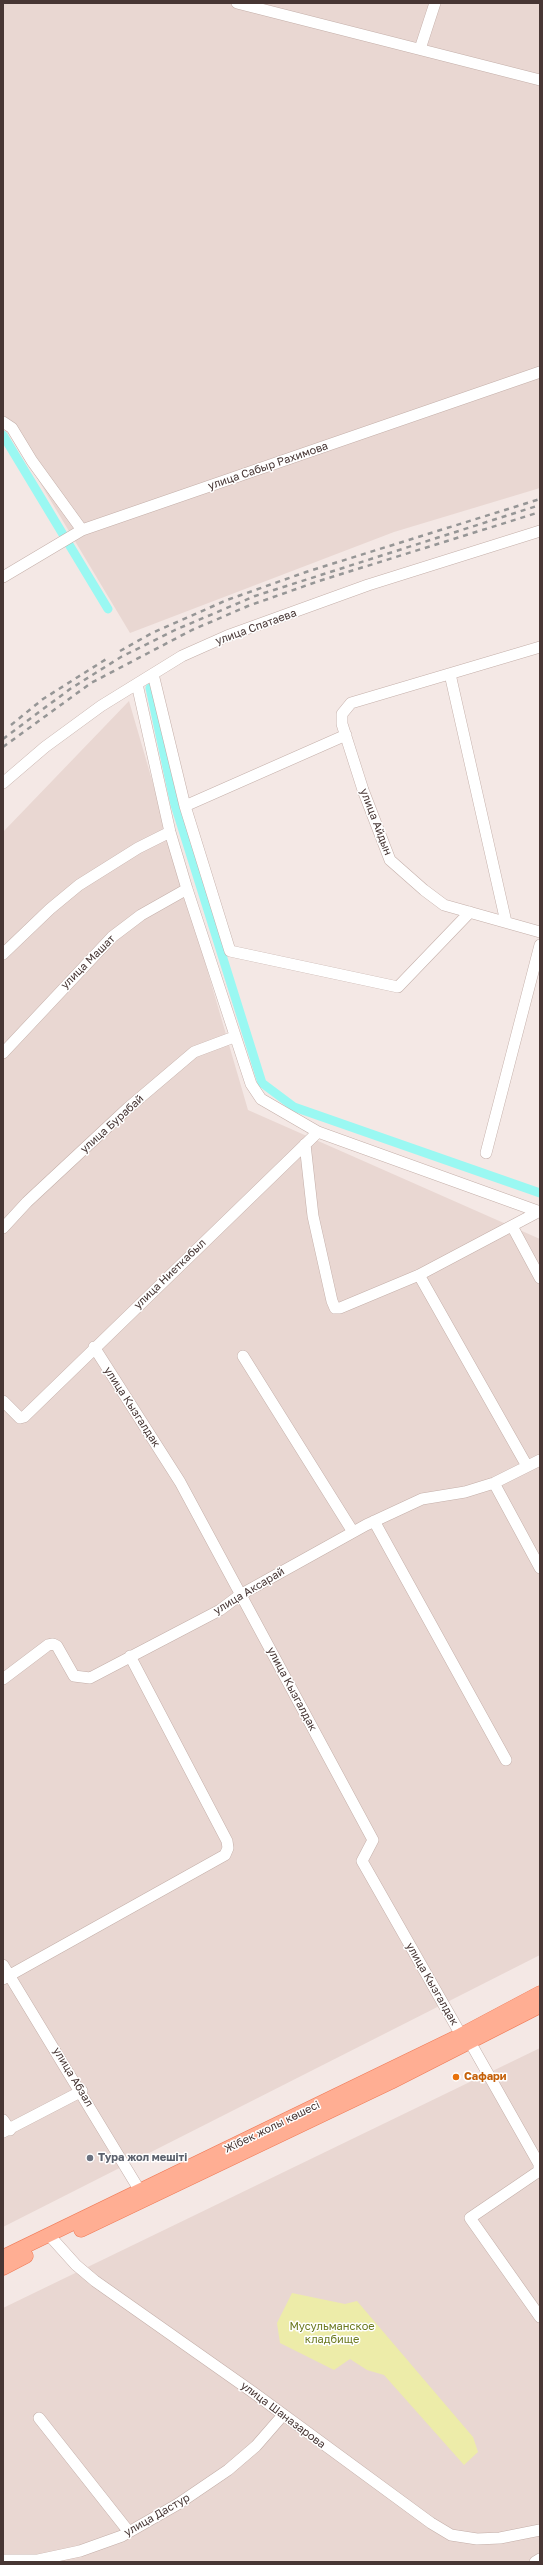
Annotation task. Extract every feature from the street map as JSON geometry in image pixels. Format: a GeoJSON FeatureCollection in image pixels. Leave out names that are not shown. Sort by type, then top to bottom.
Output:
{"type":"FeatureCollection","features":[{"type":"Feature","properties":{"kind":"main road","name":"Жібек жолы көшесі"},"geometry":{"type":"LineString","coordinates":[[3,2257],[152,2198],[466,2039],[540,1993]]}},
{"type":"Feature","properties":{"kind":"main road","name":"Жібек жолы көшесі"},"geometry":{"type":"LineString","coordinates":[[3,2268],[51,2239],[140,2191],[540,2006]]}},
{"type":"Feature","properties":{"kind":"street"},"geometry":{"type":"LineString","coordinates":[[237,3],[252,5],[540,80]]}},
{"type":"Feature","properties":{"kind":"street"},"geometry":{"type":"LineString","coordinates":[[420,49],[436,3]]}},
{"type":"Feature","properties":{"kind":"street","name":"улица Сабыр Рахимова"},"geometry":{"type":"LineString","coordinates":[[3,577],[51,550],[82,530],[540,372]]}},
{"type":"Feature","properties":{"kind":"street"},"geometry":{"type":"LineString","coordinates":[[3,422],[12,428],[32,460],[82,530]]}},
{"type":"Feature","properties":{"kind":"street","name":"улица Спатаева"},"geometry":{"type":"LineString","coordinates":[[3,783],[45,747],[101,706],[182,656],[227,636],[368,585],[540,531]]}},
{"type":"Feature","properties":{"kind":"street"},"geometry":{"type":"LineString","coordinates":[[506,922],[450,674],[540,647]]}},
{"type":"Feature","properties":{"kind":"street"},"geometry":{"type":"LineString","coordinates":[[153,674],[185,806],[230,951],[398,987],[470,912]]}},
{"type":"Feature","properties":{"kind":"street","name":"улица Айдын"},"geometry":{"type":"LineString","coordinates":[[450,674],[351,703],[342,714],[342,724],[363,790],[390,860],[444,904],[540,932]]}},
{"type":"Feature","properties":{"kind":"street"},"geometry":{"type":"LineString","coordinates":[[137,684],[170,832],[234,1037],[251,1084],[261,1100],[318,1132],[539,1212]]}},
{"type":"Feature","properties":{"kind":"street"},"geometry":{"type":"LineString","coordinates":[[185,806],[346,735]]}},
{"type":"Feature","properties":{"kind":"street"},"geometry":{"type":"LineString","coordinates":[[3,954],[50,909],[79,885],[138,848],[170,832]]}},
{"type":"Feature","properties":{"kind":"street","name":"улица Машат"},"geometry":{"type":"LineString","coordinates":[[3,1053],[112,937],[141,915],[187,889]]}},
{"type":"Feature","properties":{"kind":"street"},"geometry":{"type":"LineString","coordinates":[[486,1153],[540,945]]}},
{"type":"Feature","properties":{"kind":"street","name":"улица Бурабай"},"geometry":{"type":"LineString","coordinates":[[3,1228],[27,1202],[128,1108],[194,1052],[234,1037]]}},
{"type":"Feature","properties":{"kind":"street","name":"улица Ниеткабыл"},"geometry":{"type":"LineString","coordinates":[[3,1400],[20,1418],[24,1417],[94,1347],[318,1132]]}},
{"type":"Feature","properties":{"kind":"street"},"geometry":{"type":"LineString","coordinates":[[305,1144],[313,1216],[332,1301],[336,1308],[340,1308],[419,1275],[539,1212]]}},
{"type":"Feature","properties":{"kind":"street"},"geometry":{"type":"LineString","coordinates":[[512,1226],[540,1278]]}},
{"type":"Feature","properties":{"kind":"street"},"geometry":{"type":"LineString","coordinates":[[419,1275],[527,1466]]}},
{"type":"Feature","properties":{"kind":"street","name":"улица Кызгалдак"},"geometry":{"type":"LineString","coordinates":[[94,1347],[180,1482],[373,1840],[362,1860],[466,2039]]}},
{"type":"Feature","properties":{"kind":"street"},"geometry":{"type":"LineString","coordinates":[[243,1356],[353,1532]]}},
{"type":"Feature","properties":{"kind":"street","name":"улица Аксарай"},"geometry":{"type":"LineString","coordinates":[[3,1679],[48,1645],[57,1646],[74,1676],[90,1678],[220,1610],[240,1594],[353,1532],[422,1499],[465,1492],[494,1484],[540,1460]]}},
{"type":"Feature","properties":{"kind":"street"},"geometry":{"type":"LineString","coordinates":[[494,1484],[540,1568]]}},
{"type":"Feature","properties":{"kind":"street"},"geometry":{"type":"LineString","coordinates":[[374,1522],[506,1760]]}},
{"type":"Feature","properties":{"kind":"street"},"geometry":{"type":"LineString","coordinates":[[6,1977],[225,1855],[228,1848],[227,1841],[130,1656]]}},
{"type":"Feature","properties":{"kind":"street","name":"улица Абзал"},"geometry":{"type":"LineString","coordinates":[[3,1965],[6,1977],[82,2091],[140,2191]]}},
{"type":"Feature","properties":{"kind":"street"},"geometry":{"type":"LineString","coordinates":[[466,2039],[538,2156],[539,2171],[470,2218],[540,2318]]}},
{"type":"Feature","properties":{"kind":"street"},"geometry":{"type":"LineString","coordinates":[[5,2127],[82,2091]]}},
{"type":"Feature","properties":{"kind":"street","name":"улица Шаназарова"},"geometry":{"type":"LineString","coordinates":[[51,2239],[95,2280],[430,2523],[451,2535],[477,2539],[500,2538],[540,2530]]}},
{"type":"Feature","properties":{"kind":"street","name":"улица Дастур"},"geometry":{"type":"LineString","coordinates":[[3,2560],[38,2560],[80,2551],[130,2532],[178,2504],[228,2470],[256,2446],[283,2415]]}},
{"type":"Feature","properties":{"kind":"street"},"geometry":{"type":"LineString","coordinates":[[39,2418],[130,2532]]}},
{"type":"Feature","properties":{"kind":"street"},"geometry":{"type":"LineString","coordinates":[[534,2562],[540,2559]]}},
{"type":"Feature","properties":{"kind":"shaded area"},"geometry":{"type":"Polygon","coordinates":[[[3,3],[540,3],[540,488],[394,532],[130,633],[3,421],[3,3]]]}},
{"type":"Feature","properties":{"kind":"shaded area"},"geometry":{"type":"Polygon","coordinates":[[[129,701],[248,1110],[540,1239],[540,1955],[3,2227],[3,832],[129,701]]]}},
{"type":"Feature","properties":{"kind":"shaded area"},"geometry":{"type":"Polygon","coordinates":[[[540,2048],[540,2562],[3,2562],[3,2308],[540,2048]]]}},
{"type":"Feature","properties":{"kind":"green space","name":"Мусульманское кладбище"},"geometry":{"type":"Polygon","coordinates":[[[292,2293],[345,2304],[357,2301],[473,2437],[478,2452],[464,2465],[384,2375],[367,2370],[350,2359],[334,2370],[280,2343],[277,2323],[292,2293]]]}},
{"type":"Feature","properties":{"kind":"waterway"},"geometry":{"type":"LineString","coordinates":[[3,435],[108,609]]}},
{"type":"Feature","properties":{"kind":"waterway"},"geometry":{"type":"LineString","coordinates":[[150,688],[175,805],[262,1083],[294,1107],[540,1193]]}},
{"type":"Feature","properties":{"kind":"railway"},"geometry":{"type":"LineString","coordinates":[[120,651],[152,633],[227,600],[306,572],[540,499]]}},
{"type":"Feature","properties":{"kind":"railway"},"geometry":{"type":"LineString","coordinates":[[3,739],[70,689],[121,657],[175,630],[255,596],[540,505]]}},
{"type":"Feature","properties":{"kind":"railway"},"geometry":{"type":"LineString","coordinates":[[3,747],[91,683],[192,630],[248,606],[319,581],[540,512]]}},
{"type":"Feature","properties":{"kind":"railway"},"geometry":{"type":"LineString","coordinates":[[11,725],[43,699],[108,658]]}},
{"type":"Feature","properties":{"kind":"place","name":"Сафари"},"geometry":{"type":"Point","coordinates":[456,2077]}},
{"type":"Feature","properties":{"kind":"place","name":"Тура жол мешіті"},"geometry":{"type":"Point","coordinates":[90,2158]}}]}
